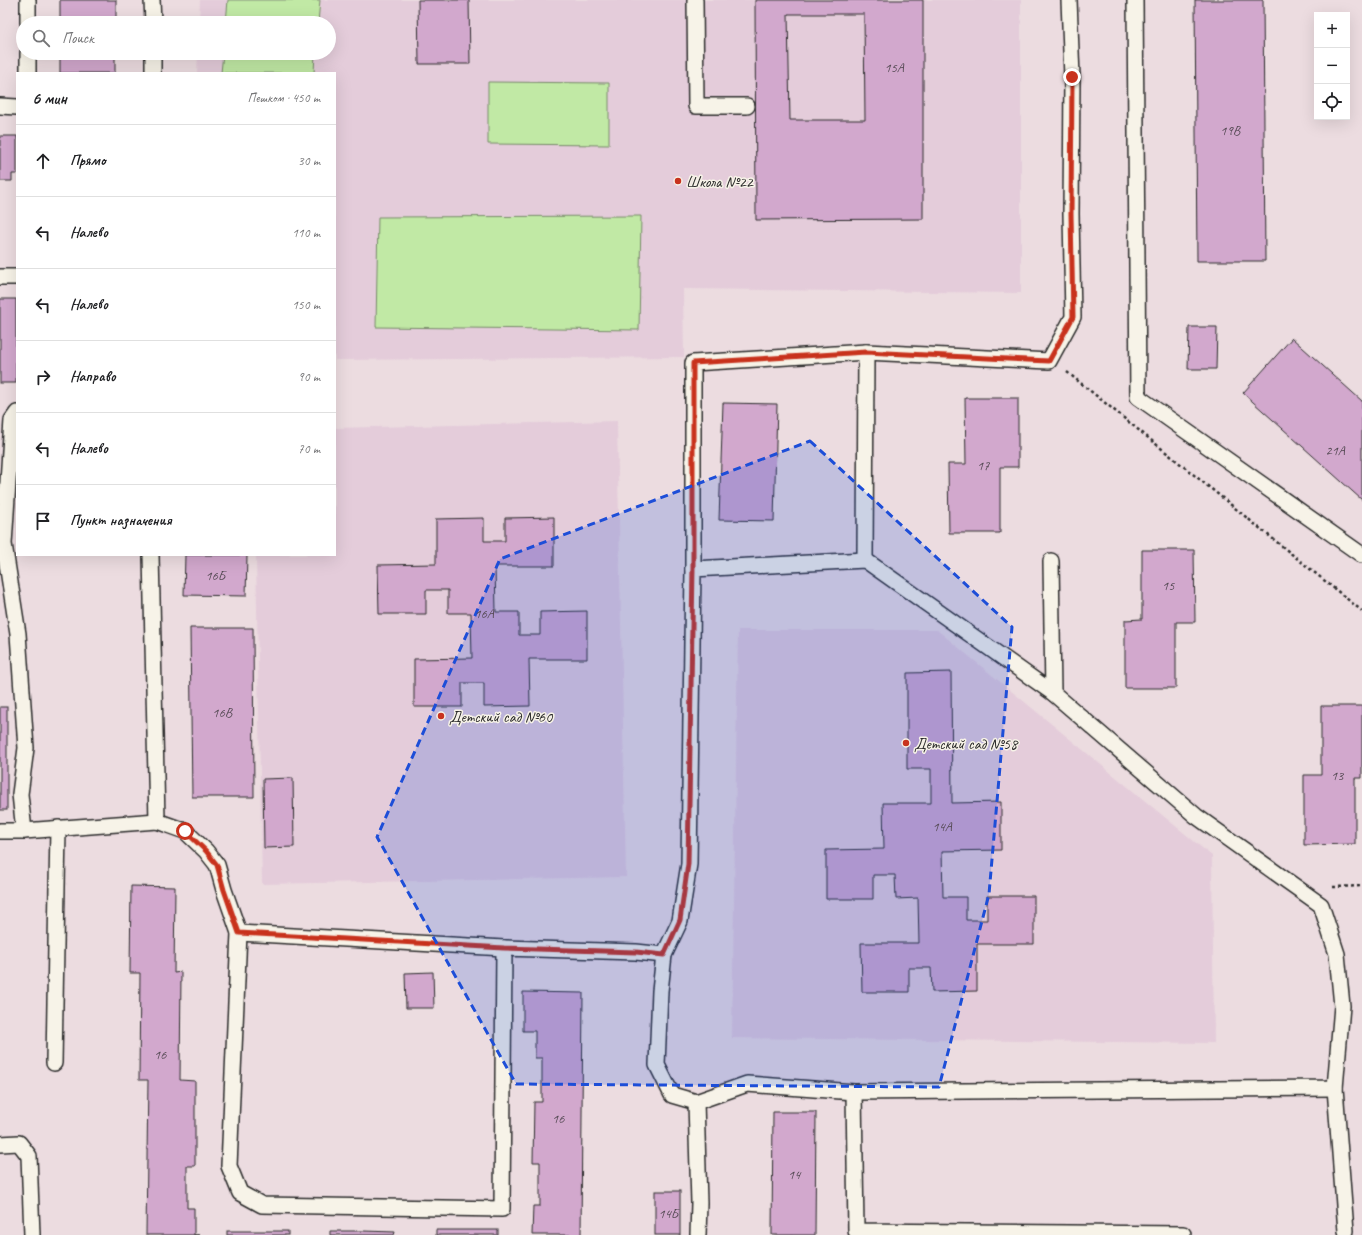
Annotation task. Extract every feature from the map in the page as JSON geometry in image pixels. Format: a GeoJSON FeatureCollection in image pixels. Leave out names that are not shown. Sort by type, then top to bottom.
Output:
{"type":"FeatureCollection","features":[{"type":"Feature","properties":{"kind":"lane"},"geometry":{"type":"LineString","coordinates":[[28,0],[28,16]]}},
{"type":"Feature","properties":{"kind":"lane"},"geometry":{"type":"LineString","coordinates":[[152,0],[152,16]]}},
{"type":"Feature","properties":{"kind":"lane"},"geometry":{"type":"LineString","coordinates":[[695,0],[696,106],[747,106]]}},
{"type":"Feature","properties":{"kind":"lane"},"geometry":{"type":"LineString","coordinates":[[1069,0],[1072,77],[1071,214],[1073,317],[1049,361],[866,352],[693,363],[693,568],[688,864],[680,920],[664,955],[660,991],[658,1065],[672,1095],[696,1102],[747,1084],[854,1092],[1335,1088]]}},
{"type":"Feature","properties":{"kind":"lane"},"geometry":{"type":"LineString","coordinates":[[1135,0],[1138,397],[1362,554]]}},
{"type":"Feature","properties":{"kind":"lane"},"geometry":{"type":"LineString","coordinates":[[28,60],[28,72]]}},
{"type":"Feature","properties":{"kind":"lane"},"geometry":{"type":"LineString","coordinates":[[153,60],[153,72]]}},
{"type":"Feature","properties":{"kind":"lane"},"geometry":{"type":"LineString","coordinates":[[0,106],[16,107]]}},
{"type":"Feature","properties":{"kind":"lane"},"geometry":{"type":"LineString","coordinates":[[0,276],[16,277]]}},
{"type":"Feature","properties":{"kind":"lane"},"geometry":{"type":"LineString","coordinates":[[865,560],[866,352]]}},
{"type":"Feature","properties":{"kind":"lane"},"geometry":{"type":"LineString","coordinates":[[16,414],[12,420],[4,544],[18,634],[26,748],[20,794],[24,831]]}},
{"type":"Feature","properties":{"kind":"lane"},"geometry":{"type":"LineString","coordinates":[[151,556],[157,821]]}},
{"type":"Feature","properties":{"kind":"lane"},"geometry":{"type":"LineString","coordinates":[[693,568],[865,560],[1053,693],[1196,816],[1321,905],[1337,954],[1342,1006],[1335,1088],[1346,1230]]}},
{"type":"Feature","properties":{"kind":"lane"},"geometry":{"type":"LineString","coordinates":[[1051,561],[1053,693]]}},
{"type":"Feature","properties":{"kind":"lane"},"geometry":{"type":"LineString","coordinates":[[0,832],[157,821],[185,831],[214,860],[217,865],[239,933],[229,1166],[240,1193],[262,1205],[502,1209],[504,948]]}},
{"type":"Feature","properties":{"kind":"lane"},"geometry":{"type":"LineString","coordinates":[[54,1063],[58,828]]}},
{"type":"Feature","properties":{"kind":"lane"},"geometry":{"type":"LineString","coordinates":[[239,933],[504,948],[636,952],[664,955]]}},
{"type":"Feature","properties":{"kind":"lane"},"geometry":{"type":"LineString","coordinates":[[854,1092],[856,1231],[1183,1234]]}},
{"type":"Feature","properties":{"kind":"lane"},"geometry":{"type":"LineString","coordinates":[[696,1102],[699,1203],[698,1235]]}},
{"type":"Feature","properties":{"kind":"lane"},"geometry":{"type":"LineString","coordinates":[[0,1144],[19,1143],[30,1156],[32,1235]]}},
{"type":"Feature","properties":{"kind":"path"},"geometry":{"type":"LineString","coordinates":[[1049,361],[1071,374],[1362,611]]}},
{"type":"Feature","properties":{"kind":"highlighted area"},"geometry":{"type":"Polygon","coordinates":[[[810,441],[1012,627],[989,894],[939,1087],[516,1084],[377,837],[500,559],[810,441]]]}},
{"type":"Feature","properties":{"kind":"shaded area","name":"Школа №22"},"geometry":{"type":"Polygon","coordinates":[[[200,0],[1021,0],[1021,293],[683,289],[684,357],[336,360],[336,72],[197,72],[198,60],[336,60],[336,16],[199,16],[200,0]]]}},
{"type":"Feature","properties":{"kind":"shaded area","name":"Детский сад №60"},"geometry":{"type":"Polygon","coordinates":[[[617,421],[626,877],[262,884],[256,556],[336,556],[336,428],[617,421]]]}},
{"type":"Feature","properties":{"kind":"shaded area","name":"Детский сад №58"},"geometry":{"type":"Polygon","coordinates":[[[738,630],[937,630],[1212,856],[1214,1043],[732,1038],[738,630]]]}},
{"type":"Feature","properties":{"kind":"green space"},"geometry":{"type":"Polygon","coordinates":[[[228,0],[320,0],[319,16],[227,16],[228,0]]]}},
{"type":"Feature","properties":{"kind":"green space"},"geometry":{"type":"Polygon","coordinates":[[[222,60],[315,60],[314,72],[221,72],[222,60]]]}},
{"type":"Feature","properties":{"kind":"green space"},"geometry":{"type":"Polygon","coordinates":[[[488,82],[609,83],[609,145],[488,144],[488,82]]]}},
{"type":"Feature","properties":{"kind":"green space"},"geometry":{"type":"Polygon","coordinates":[[[641,216],[639,330],[376,327],[378,217],[641,216]]]}},
{"type":"Feature","properties":{"kind":"building"},"geometry":{"type":"Polygon","coordinates":[[[60,0],[116,0],[116,16],[60,16],[60,0]]]}},
{"type":"Feature","properties":{"kind":"building"},"geometry":{"type":"Polygon","coordinates":[[[418,0],[469,0],[470,64],[419,64],[418,0]]]}},
{"type":"Feature","properties":{"kind":"building"},"geometry":{"type":"Polygon","coordinates":[[[755,0],[923,0],[923,219],[756,220],[755,0]],[[788,14],[790,120],[865,120],[864,14],[788,14]]]}},
{"type":"Feature","properties":{"kind":"building"},"geometry":{"type":"Polygon","coordinates":[[[1195,0],[1263,0],[1265,261],[1197,261],[1195,0]]]}},
{"type":"Feature","properties":{"kind":"building"},"geometry":{"type":"Polygon","coordinates":[[[60,60],[115,60],[115,72],[60,72],[60,60]]]}},
{"type":"Feature","properties":{"kind":"building"},"geometry":{"type":"Polygon","coordinates":[[[0,136],[16,136],[16,174],[12,174],[12,181],[0,181],[0,136]]]}},
{"type":"Feature","properties":{"kind":"building"},"geometry":{"type":"Polygon","coordinates":[[[0,299],[16,299],[16,383],[0,383],[0,299]]]}},
{"type":"Feature","properties":{"kind":"building"},"geometry":{"type":"Polygon","coordinates":[[[1189,327],[1217,327],[1216,369],[1188,369],[1189,327]]]}},
{"type":"Feature","properties":{"kind":"building"},"geometry":{"type":"Polygon","coordinates":[[[1292,338],[1362,401],[1362,500],[1243,393],[1292,338]]]}},
{"type":"Feature","properties":{"kind":"building"},"geometry":{"type":"Polygon","coordinates":[[[965,398],[1018,398],[1018,467],[1000,467],[1000,533],[949,533],[948,464],[966,464],[965,398]]]}},
{"type":"Feature","properties":{"kind":"building"},"geometry":{"type":"Polygon","coordinates":[[[723,403],[777,404],[774,521],[719,520],[723,403]]]}},
{"type":"Feature","properties":{"kind":"building"},"geometry":{"type":"Polygon","coordinates":[[[554,517],[554,566],[495,566],[496,612],[519,612],[519,635],[540,635],[540,612],[587,611],[587,659],[529,659],[530,706],[484,707],[484,683],[462,683],[462,707],[414,707],[414,659],[472,658],[471,613],[448,613],[448,590],[426,590],[426,614],[379,614],[378,565],[436,564],[436,519],[484,518],[484,541],[505,541],[505,518],[554,517]]]}},
{"type":"Feature","properties":{"kind":"building"},"geometry":{"type":"Polygon","coordinates":[[[1142,550],[1194,550],[1195,622],[1176,622],[1176,688],[1125,688],[1125,620],[1142,619],[1142,550]]]}},
{"type":"Feature","properties":{"kind":"building"},"geometry":{"type":"Polygon","coordinates":[[[185,556],[247,556],[246,596],[184,595],[185,556]]]}},
{"type":"Feature","properties":{"kind":"building"},"geometry":{"type":"Polygon","coordinates":[[[190,628],[253,628],[254,797],[192,797],[190,628]]]}},
{"type":"Feature","properties":{"kind":"building"},"geometry":{"type":"Polygon","coordinates":[[[951,672],[952,803],[1001,802],[1001,850],[942,851],[943,897],[966,897],[966,920],[987,920],[987,896],[1034,896],[1034,944],[977,944],[977,991],[932,992],[931,968],[909,968],[909,992],[862,992],[861,943],[919,943],[918,898],[896,899],[895,875],[873,875],[873,899],[826,899],[826,850],[884,849],[883,803],[931,803],[931,769],[907,769],[907,673],[951,672]]]}},
{"type":"Feature","properties":{"kind":"building"},"geometry":{"type":"Polygon","coordinates":[[[1321,706],[1362,706],[1362,778],[1355,778],[1355,844],[1304,845],[1304,775],[1321,775],[1321,706]]]}},
{"type":"Feature","properties":{"kind":"building"},"geometry":{"type":"Polygon","coordinates":[[[0,707],[7,707],[7,810],[0,810],[0,707]]]}},
{"type":"Feature","properties":{"kind":"building"},"geometry":{"type":"Polygon","coordinates":[[[293,778],[294,847],[264,848],[263,779],[293,778]]]}},
{"type":"Feature","properties":{"kind":"building"},"geometry":{"type":"Polygon","coordinates":[[[131,886],[175,887],[174,973],[181,972],[180,1080],[195,1081],[195,1166],[187,1166],[187,1208],[194,1208],[194,1235],[146,1235],[148,1080],[139,1080],[140,973],[130,973],[131,886]]]}},
{"type":"Feature","properties":{"kind":"building"},"geometry":{"type":"Polygon","coordinates":[[[433,972],[434,1008],[406,1008],[405,973],[433,972]]]}},
{"type":"Feature","properties":{"kind":"building"},"geometry":{"type":"Polygon","coordinates":[[[523,992],[583,993],[581,1235],[532,1235],[533,1206],[540,1206],[540,1162],[533,1162],[534,1102],[542,1102],[542,1058],[535,1058],[535,1031],[523,1031],[523,992]]]}},
{"type":"Feature","properties":{"kind":"building"},"geometry":{"type":"Polygon","coordinates":[[[773,1112],[816,1112],[815,1235],[772,1235],[773,1112]]]}},
{"type":"Feature","properties":{"kind":"building"},"geometry":{"type":"Polygon","coordinates":[[[655,1191],[680,1191],[680,1235],[655,1235],[655,1191]]]}},
{"type":"Feature","properties":{"kind":"building"},"geometry":{"type":"Polygon","coordinates":[[[436,1230],[498,1230],[498,1235],[436,1235],[436,1230]]]}},
{"type":"Feature","properties":{"kind":"building"},"geometry":{"type":"Polygon","coordinates":[[[227,1231],[288,1231],[288,1235],[227,1235],[227,1231]]]}},
{"type":"Feature","properties":{"kind":"building"},"geometry":{"type":"Polygon","coordinates":[[[330,1231],[395,1232],[394,1235],[330,1235],[330,1231]]]}},
{"type":"Feature","properties":{"kind":"place","name":"Школа №22"},"geometry":{"type":"Point","coordinates":[678,181]}},
{"type":"Feature","properties":{"kind":"place","name":"Детский сад №60"},"geometry":{"type":"Point","coordinates":[441,716]}},
{"type":"Feature","properties":{"kind":"place","name":"Детский сад №58"},"geometry":{"type":"Point","coordinates":[906,743]}},
{"type":"Feature","properties":{"kind":"route"},"geometry":{"type":"LineString","coordinates":[[185,831],[206,851],[217,865],[239,933],[504,948],[636,952],[664,955],[680,920],[688,864],[693,568],[693,363],[866,352],[1049,361],[1073,317],[1071,214],[1072,77]]}}]}
